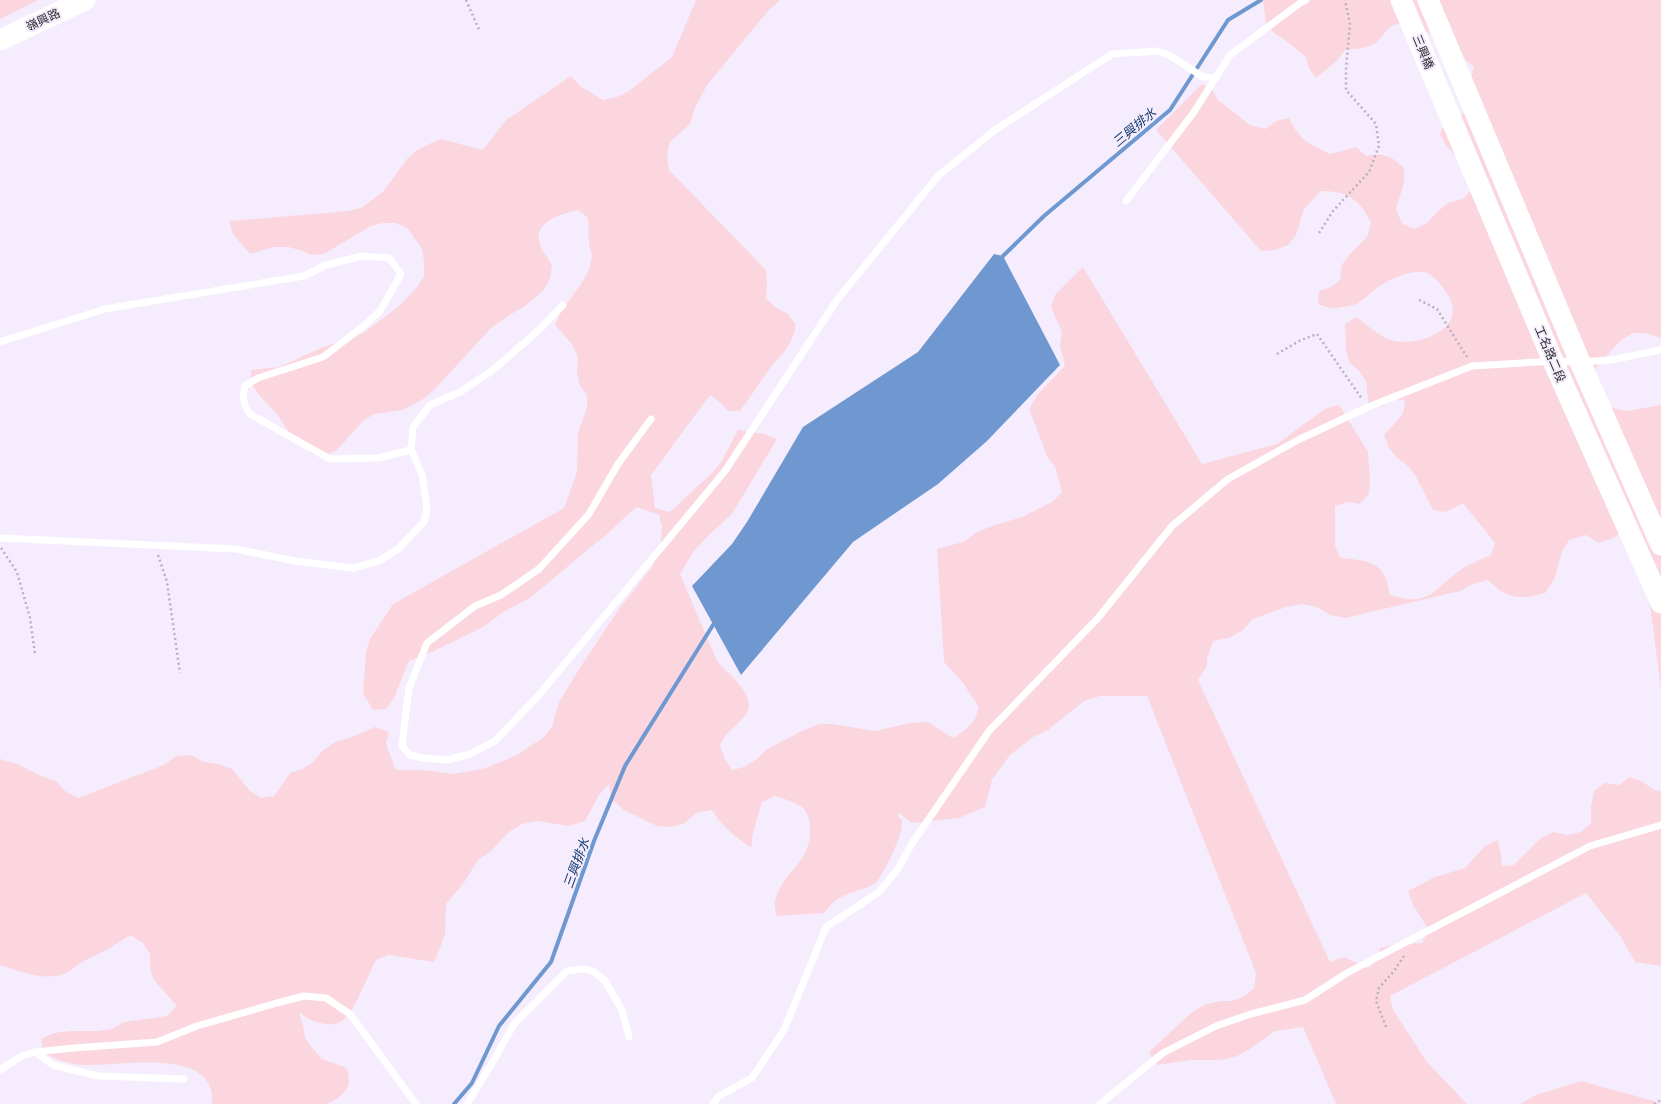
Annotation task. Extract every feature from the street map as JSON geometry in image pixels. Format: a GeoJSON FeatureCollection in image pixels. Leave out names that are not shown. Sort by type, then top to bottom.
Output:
{"type":"FeatureCollection","features":[{"type":"Feature","properties":{"kind":"main road","name":"嶺興路"},"geometry":{"type":"LineString","coordinates":[[0,40],[85,0]]}},
{"type":"Feature","properties":{"kind":"main road","name":"三興橋"},"geometry":{"type":"LineString","coordinates":[[1401,0],[1444,103]]}},
{"type":"Feature","properties":{"kind":"main road","name":"三興橋"},"geometry":{"type":"LineString","coordinates":[[1428,0],[1466,91]]}},
{"type":"Feature","properties":{"kind":"main road","name":"工名路二段"},"geometry":{"type":"LineString","coordinates":[[1466,91],[1580,362],[1661,545]]}},
{"type":"Feature","properties":{"kind":"main road","name":"工名路二段"},"geometry":{"type":"LineString","coordinates":[[1444,103],[1553,362],[1661,603]]}},
{"type":"Feature","properties":{"kind":"lane"},"geometry":{"type":"LineString","coordinates":[[1126,201],[1194,112],[1230,55],[1306,0]]}},
{"type":"Feature","properties":{"kind":"lane"},"geometry":{"type":"LineString","coordinates":[[651,419],[618,464],[589,514],[539,569],[501,596],[475,606],[427,643],[409,688],[402,746],[410,755],[423,758],[447,760],[470,754],[495,741],[538,696],[725,472],[837,300],[938,176],[995,130],[1112,54],[1158,51],[1171,56],[1203,78],[1216,78]]}},
{"type":"Feature","properties":{"kind":"lane"},"geometry":{"type":"LineString","coordinates":[[0,342],[105,309],[304,276],[326,265],[362,256],[389,258],[401,274],[380,310],[365,325],[324,357],[258,378],[245,386],[243,395],[244,406],[250,414],[330,459],[378,458],[411,450]]}},
{"type":"Feature","properties":{"kind":"lane"},"geometry":{"type":"LineString","coordinates":[[0,538],[236,549],[295,561],[353,568],[379,561],[398,549],[424,522],[427,508],[422,474],[411,450],[413,427],[430,404],[460,392],[493,370],[539,330],[563,305]]}},
{"type":"Feature","properties":{"kind":"lane"},"geometry":{"type":"LineString","coordinates":[[713,1104],[719,1096],[752,1078],[784,1030],[826,928],[879,892],[898,869],[911,845],[988,731],[1098,618],[1172,526],[1228,479],[1298,440],[1368,407],[1472,366],[1611,360],[1661,350]]}},
{"type":"Feature","properties":{"kind":"lane"},"geometry":{"type":"LineString","coordinates":[[1100,1104],[1163,1054],[1216,1026],[1251,1014],[1305,1000],[1347,973],[1590,846],[1661,825]]}},
{"type":"Feature","properties":{"kind":"lane"},"geometry":{"type":"LineString","coordinates":[[467,1104],[514,1024],[567,971],[583,968],[593,970],[605,981],[622,1010],[629,1037]]}},
{"type":"Feature","properties":{"kind":"lane"},"geometry":{"type":"LineString","coordinates":[[0,1070],[22,1056],[35,1052],[157,1042],[198,1026],[277,1002],[304,996],[326,998],[350,1014],[416,1104]]}},
{"type":"Feature","properties":{"kind":"lane"},"geometry":{"type":"LineString","coordinates":[[35,1052],[53,1065],[98,1076],[184,1079]]}},
{"type":"Feature","properties":{"kind":"path"},"geometry":{"type":"LineString","coordinates":[[466,0],[480,32]]}},
{"type":"Feature","properties":{"kind":"path"},"geometry":{"type":"LineString","coordinates":[[1319,234],[1333,211],[1369,172],[1379,146],[1376,124],[1346,90],[1346,69],[1350,24],[1345,0]]}},
{"type":"Feature","properties":{"kind":"path"},"geometry":{"type":"LineString","coordinates":[[1419,300],[1437,309],[1472,366]]}},
{"type":"Feature","properties":{"kind":"path"},"geometry":{"type":"LineString","coordinates":[[1277,354],[1299,341],[1317,334],[1368,407]]}},
{"type":"Feature","properties":{"kind":"path"},"geometry":{"type":"LineString","coordinates":[[0,546],[17,572],[30,618],[35,654]]}},
{"type":"Feature","properties":{"kind":"path"},"geometry":{"type":"LineString","coordinates":[[155,546],[167,582],[180,672]]}},
{"type":"Feature","properties":{"kind":"path"},"geometry":{"type":"LineString","coordinates":[[1386,1027],[1376,1001],[1379,988],[1394,971],[1415,937]]}},
{"type":"Feature","properties":{"kind":"path"},"geometry":{"type":"LineString","coordinates":[[1654,1104],[1661,1100]]}},
{"type":"Feature","properties":{"kind":"shaded area"},"geometry":{"type":"Polygon","coordinates":[[[0,0],[38,0],[0,19],[0,0]]]}},
{"type":"Feature","properties":{"kind":"shaded area"},"geometry":{"type":"Polygon","coordinates":[[[696,0],[780,0],[768,11],[707,85],[694,110],[690,124],[670,142],[667,156],[669,170],[766,270],[766,298],[775,307],[788,314],[796,325],[792,339],[786,349],[771,367],[740,411],[728,411],[720,402],[710,395],[651,475],[655,508],[670,512],[713,472],[721,462],[738,430],[764,434],[777,439],[732,514],[694,551],[680,574],[717,661],[735,679],[746,694],[748,709],[744,717],[728,732],[720,745],[724,757],[732,770],[744,767],[757,759],[767,749],[819,724],[832,724],[875,731],[910,723],[928,722],[953,738],[973,722],[979,707],[963,683],[944,662],[937,549],[963,542],[976,533],[989,527],[1022,517],[1052,502],[1062,492],[1055,467],[1047,456],[1029,409],[1038,394],[1065,366],[1060,345],[1062,332],[1051,306],[1055,295],[1083,267],[1202,464],[1277,444],[1327,408],[1339,405],[1368,452],[1370,480],[1369,494],[1360,504],[1348,502],[1335,506],[1335,546],[1341,558],[1361,560],[1375,565],[1380,570],[1388,584],[1390,595],[1415,599],[1431,594],[1463,568],[1491,555],[1495,543],[1463,503],[1446,512],[1433,510],[1415,475],[1389,448],[1384,435],[1403,414],[1405,401],[1393,398],[1383,406],[1369,408],[1366,381],[1359,371],[1349,362],[1346,350],[1345,324],[1356,317],[1377,333],[1391,340],[1401,342],[1413,341],[1425,339],[1436,334],[1445,327],[1451,319],[1453,309],[1449,297],[1440,283],[1427,273],[1408,273],[1383,284],[1356,304],[1329,308],[1318,304],[1319,291],[1331,287],[1340,280],[1341,266],[1349,255],[1367,237],[1371,223],[1362,208],[1352,198],[1346,195],[1330,191],[1321,191],[1304,209],[1296,235],[1288,245],[1275,250],[1261,251],[1156,130],[1202,84],[1211,88],[1218,100],[1250,125],[1265,129],[1276,121],[1289,118],[1301,137],[1330,154],[1356,147],[1366,156],[1382,155],[1395,160],[1404,168],[1404,182],[1396,210],[1402,223],[1414,229],[1427,223],[1448,203],[1463,199],[1472,189],[1464,164],[1447,147],[1440,134],[1446,120],[1459,116],[1472,107],[1470,81],[1474,67],[1435,37],[1423,30],[1401,24],[1392,26],[1372,45],[1345,50],[1337,61],[1316,78],[1309,68],[1305,56],[1274,33],[1266,23],[1263,0],[1661,0],[1661,338],[1646,333],[1633,333],[1621,340],[1585,380],[1584,396],[1613,408],[1627,411],[1661,405],[1661,690],[1643,549],[1625,530],[1613,538],[1599,543],[1586,535],[1569,540],[1562,552],[1554,580],[1545,593],[1529,597],[1515,597],[1500,591],[1488,580],[1473,584],[1460,591],[1345,618],[1330,615],[1317,607],[1302,604],[1286,607],[1253,619],[1243,630],[1229,638],[1213,641],[1207,659],[1207,666],[1198,680],[1330,962],[1344,957],[1368,968],[1377,960],[1380,948],[1394,945],[1422,943],[1429,930],[1413,905],[1408,891],[1435,877],[1465,868],[1485,846],[1498,840],[1502,866],[1514,865],[1542,837],[1554,832],[1567,835],[1581,832],[1591,823],[1591,807],[1594,791],[1605,783],[1619,785],[1630,777],[1643,782],[1654,790],[1661,791],[1661,966],[1635,962],[1621,937],[1586,893],[1390,996],[1393,1010],[1427,1062],[1467,1104],[1336,1104],[1303,1027],[1275,1031],[1250,1049],[1235,1057],[1220,1060],[1190,1060],[1157,1065],[1149,1052],[1191,1013],[1204,1005],[1220,1001],[1232,1001],[1245,996],[1254,988],[1256,973],[1147,696],[1100,696],[1084,701],[1048,730],[1033,737],[1010,755],[992,780],[985,807],[959,818],[912,823],[899,813],[897,815],[902,820],[901,833],[881,876],[874,884],[841,897],[824,913],[776,916],[775,903],[777,894],[804,855],[810,838],[810,825],[809,819],[803,808],[793,802],[775,796],[762,802],[753,833],[751,848],[734,835],[712,810],[696,813],[685,823],[671,827],[657,826],[624,810],[611,799],[609,784],[599,795],[585,821],[569,826],[537,821],[522,824],[509,832],[490,852],[478,860],[463,884],[446,904],[445,935],[434,962],[388,955],[376,960],[356,1003],[351,1011],[340,1022],[324,1024],[316,1022],[299,1012],[305,1038],[313,1049],[322,1059],[347,1068],[349,1082],[346,1090],[337,1099],[326,1104],[212,1104],[209,1085],[199,1073],[183,1066],[163,1063],[83,1065],[67,1063],[43,1052],[41,1039],[54,1033],[112,1029],[124,1022],[167,1016],[177,1006],[153,979],[150,967],[150,954],[143,943],[130,935],[81,963],[67,973],[60,975],[37,976],[0,965],[0,759],[17,764],[43,777],[56,781],[65,791],[78,798],[164,765],[176,756],[191,755],[204,762],[219,764],[232,769],[250,791],[261,798],[274,796],[290,773],[302,769],[313,762],[322,751],[335,742],[375,727],[389,732],[386,744],[396,770],[423,770],[454,774],[483,769],[517,755],[544,737],[552,727],[559,702],[619,609],[652,567],[661,542],[662,527],[659,515],[637,507],[530,598],[505,611],[483,627],[434,651],[409,661],[394,698],[386,709],[373,710],[363,693],[366,651],[370,639],[393,604],[564,508],[577,472],[578,432],[587,408],[587,395],[579,384],[577,371],[578,357],[572,344],[555,325],[560,313],[583,281],[589,269],[592,256],[589,245],[588,218],[578,210],[558,216],[542,227],[539,233],[539,240],[542,250],[552,265],[550,279],[543,291],[524,307],[491,328],[425,398],[403,410],[374,414],[363,421],[337,450],[324,456],[312,454],[292,437],[277,414],[251,384],[251,370],[279,367],[321,348],[363,333],[398,307],[417,287],[424,276],[422,249],[407,228],[395,223],[382,223],[371,226],[324,254],[311,255],[288,247],[274,247],[250,254],[233,234],[229,221],[348,211],[361,208],[383,192],[407,159],[417,150],[441,139],[483,150],[506,120],[571,76],[580,86],[603,100],[617,97],[629,91],[672,57],[696,0]]]}},
{"type":"Feature","properties":{"kind":"shaded area"},"geometry":{"type":"Polygon","coordinates":[[[1581,1081],[1654,1101],[1659,1104],[1520,1104],[1536,1095],[1581,1081]]]}},
{"type":"Feature","properties":{"kind":"water"},"geometry":{"type":"Polygon","coordinates":[[[994,254],[1003,256],[1060,365],[987,441],[938,484],[853,542],[741,675],[692,586],[732,544],[747,522],[803,427],[918,352],[994,254]]]}},
{"type":"Feature","properties":{"kind":"waterway","name":"三興排水"},"geometry":{"type":"LineString","coordinates":[[1003,256],[1044,216],[1170,110],[1228,20],[1261,0]]}},
{"type":"Feature","properties":{"kind":"waterway","name":"三興排水"},"geometry":{"type":"LineString","coordinates":[[454,1104],[472,1083],[499,1026],[551,962],[594,841],[625,766],[713,625]]}}]}
